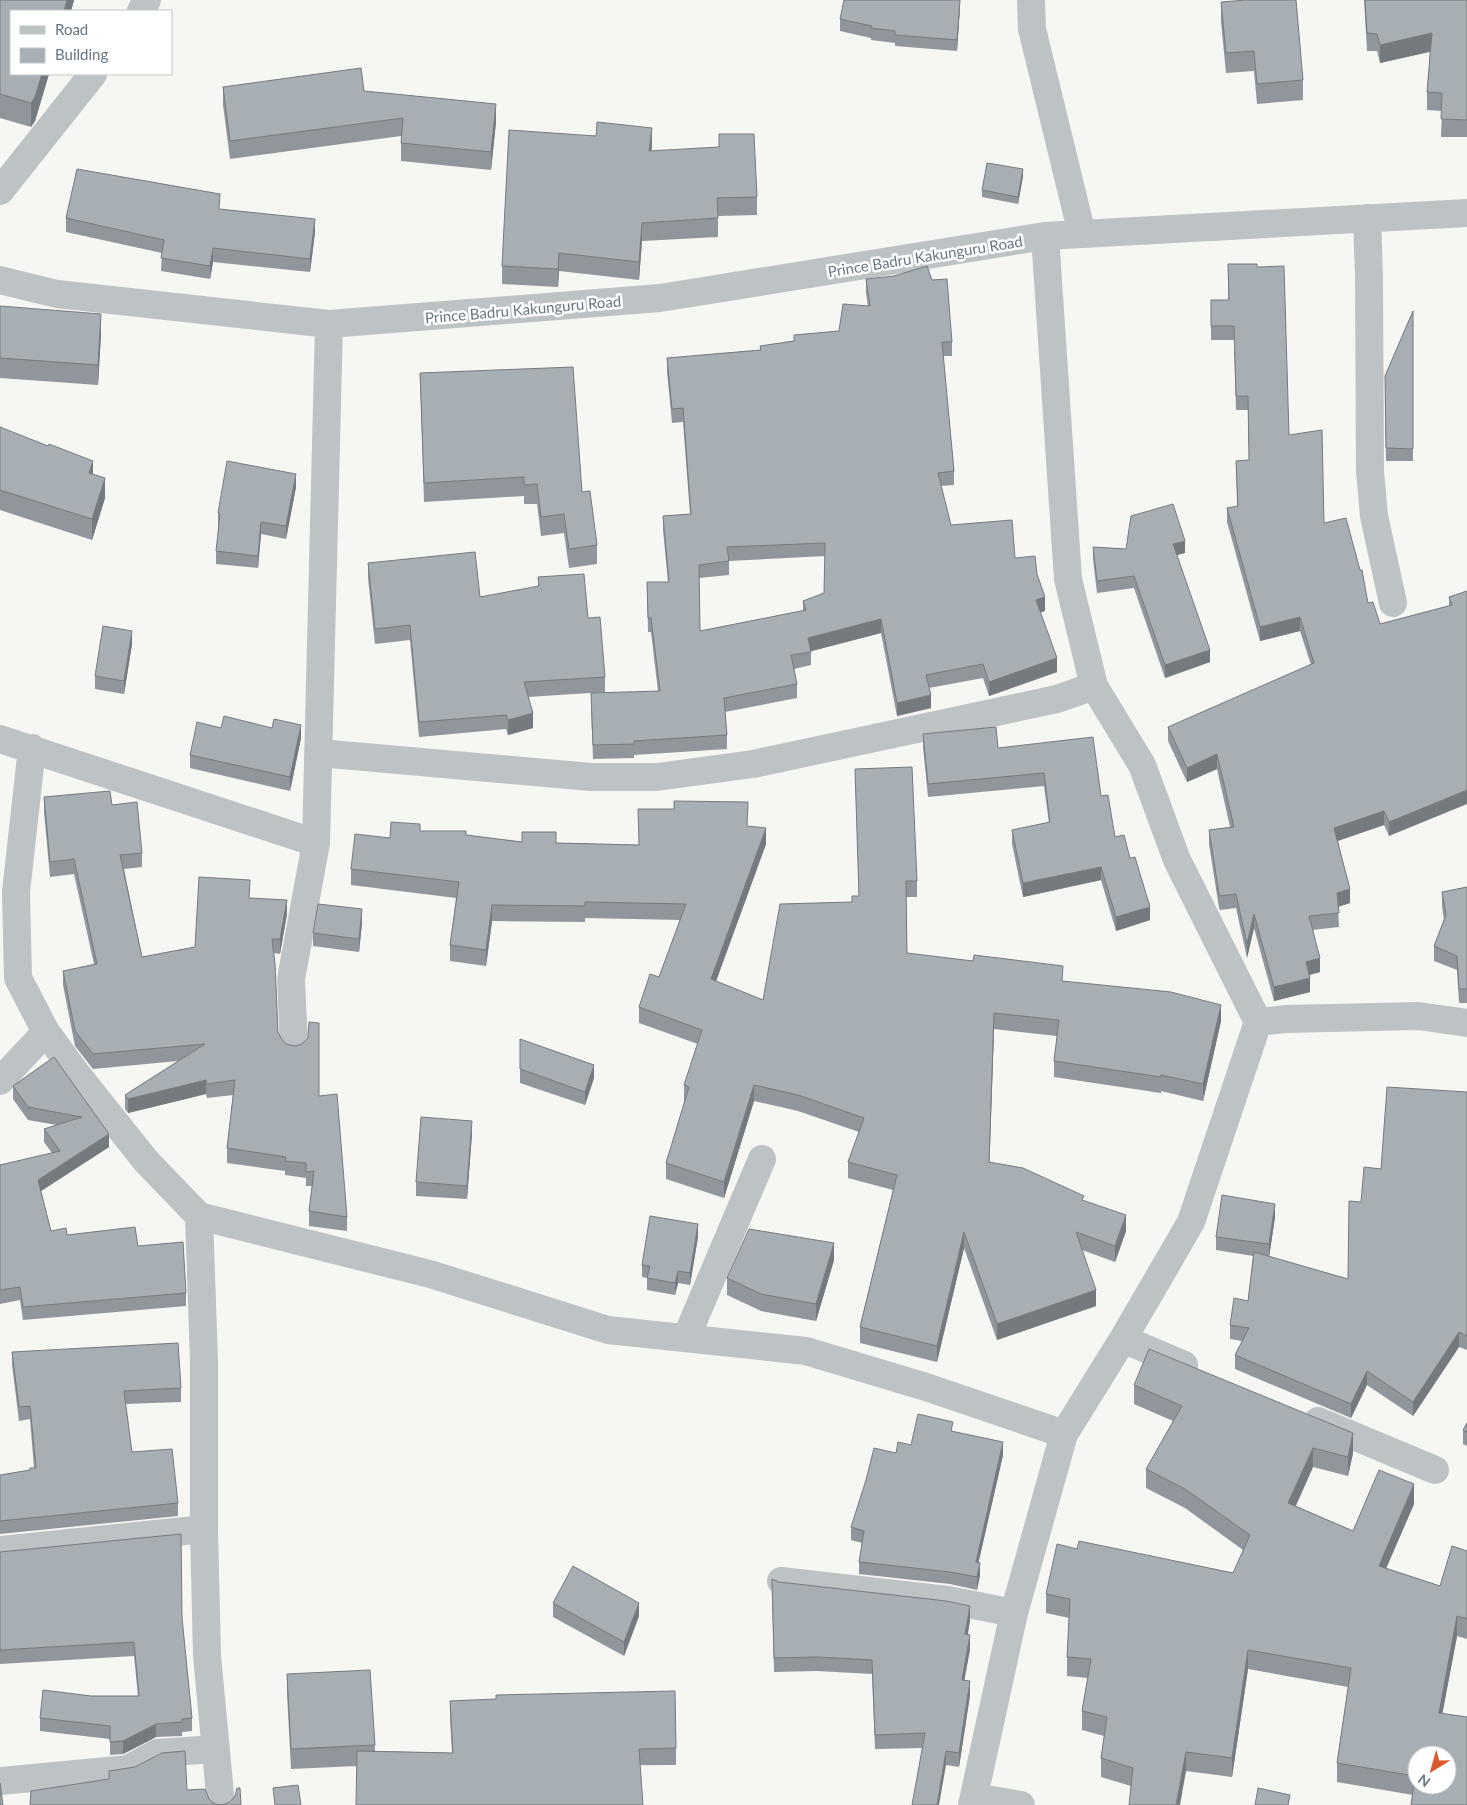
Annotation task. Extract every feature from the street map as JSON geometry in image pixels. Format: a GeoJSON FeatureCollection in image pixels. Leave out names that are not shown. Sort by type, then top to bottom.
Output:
{"type":"FeatureCollection","features":[{"type":"Feature","properties":{"kind":"street"},"geometry":{"type":"LineString","coordinates":[[1031,0],[1032,30],[1082,234]]}},
{"type":"Feature","properties":{"kind":"street"},"geometry":{"type":"LineString","coordinates":[[0,191],[92,75]]}},
{"type":"Feature","properties":{"kind":"street","name":"Prince Badru Kakunguru Road"},"geometry":{"type":"LineString","coordinates":[[0,280],[58,294],[329,324],[660,298],[1045,236],[1467,213]]}},
{"type":"Feature","properties":{"kind":"street"},"geometry":{"type":"LineString","coordinates":[[1366,218],[1369,276],[1370,470],[1374,516],[1393,603]]}},
{"type":"Feature","properties":{"kind":"street"},"geometry":{"type":"LineString","coordinates":[[1021,1805],[973,1801],[1014,1613],[1064,1434],[1123,1339],[1191,1222],[1258,1022],[1177,860],[1142,765],[1094,686],[1068,579],[1045,236]]}},
{"type":"Feature","properties":{"kind":"street"},"geometry":{"type":"LineString","coordinates":[[294,1045],[291,979],[316,842],[329,324]]}},
{"type":"Feature","properties":{"kind":"street"},"geometry":{"type":"LineString","coordinates":[[318,753],[590,777],[657,777],[753,764],[1057,699],[1094,686]]}},
{"type":"Feature","properties":{"kind":"street"},"geometry":{"type":"LineString","coordinates":[[0,739],[316,842]]}},
{"type":"Feature","properties":{"kind":"street"},"geometry":{"type":"LineString","coordinates":[[32,748],[16,892],[18,978],[46,1032],[76,1073],[146,1161],[199,1216],[430,1274],[608,1330],[806,1351],[926,1387],[1064,1434]]}},
{"type":"Feature","properties":{"kind":"street"},"geometry":{"type":"LineString","coordinates":[[1258,1022],[1286,1019],[1418,1016],[1467,1023]]}},
{"type":"Feature","properties":{"kind":"street"},"geometry":{"type":"LineString","coordinates":[[0,1081],[46,1032]]}},
{"type":"Feature","properties":{"kind":"street"},"geometry":{"type":"LineString","coordinates":[[686,1338],[762,1159]]}},
{"type":"Feature","properties":{"kind":"street"},"geometry":{"type":"LineString","coordinates":[[199,1216],[204,1361],[204,1529],[207,1656],[221,1805]]}},
{"type":"Feature","properties":{"kind":"street"},"geometry":{"type":"LineString","coordinates":[[1123,1339],[1206,1374]]}},
{"type":"Feature","properties":{"kind":"street"},"geometry":{"type":"LineString","coordinates":[[1297,1412],[1435,1470]]}},
{"type":"Feature","properties":{"kind":"street"},"geometry":{"type":"LineString","coordinates":[[0,1550],[204,1529]]}},
{"type":"Feature","properties":{"kind":"street"},"geometry":{"type":"LineString","coordinates":[[781,1580],[948,1600],[1014,1613]]}},
{"type":"Feature","properties":{"kind":"street"},"geometry":{"type":"LineString","coordinates":[[0,1781],[128,1769],[157,1753],[215,1749]]}},
{"type":"Feature","properties":{"kind":"building"},"geometry":{"type":"Polygon","coordinates":[[[0,0],[67,0],[64,10],[10,10],[10,75],[42,75],[35,97],[31,103],[0,94],[0,0]]]}},
{"type":"Feature","properties":{"kind":"building"},"geometry":{"type":"Polygon","coordinates":[[[844,0],[960,0],[957,40],[895,35],[895,31],[871,28],[872,26],[840,19],[844,0]]]}},
{"type":"Feature","properties":{"kind":"building"},"geometry":{"type":"Polygon","coordinates":[[[1296,0],[1303,80],[1257,84],[1254,51],[1226,53],[1221,2],[1296,0]]]}},
{"type":"Feature","properties":{"kind":"building"},"geometry":{"type":"Polygon","coordinates":[[[1365,0],[1467,0],[1467,120],[1441,119],[1442,93],[1427,92],[1432,33],[1380,45],[1377,34],[1367,33],[1365,0]]]}},
{"type":"Feature","properties":{"kind":"building"},"geometry":{"type":"Polygon","coordinates":[[[361,68],[364,91],[496,104],[491,152],[401,143],[403,118],[230,141],[223,87],[361,68]]]}},
{"type":"Feature","properties":{"kind":"building"},"geometry":{"type":"Polygon","coordinates":[[[597,122],[652,128],[649,151],[719,147],[719,134],[754,134],[757,197],[717,198],[718,218],[642,223],[639,262],[559,253],[558,269],[502,266],[509,130],[596,136],[597,122]]]}},
{"type":"Feature","properties":{"kind":"building"},"geometry":{"type":"Polygon","coordinates":[[[987,163],[1023,169],[1018,197],[982,190],[987,163]]]}},
{"type":"Feature","properties":{"kind":"building"},"geometry":{"type":"Polygon","coordinates":[[[77,169],[220,194],[219,209],[315,219],[310,259],[213,248],[210,266],[161,258],[164,240],[66,218],[77,169]]]}},
{"type":"Feature","properties":{"kind":"building"},"geometry":{"type":"Polygon","coordinates":[[[1228,264],[1257,264],[1257,267],[1284,266],[1289,435],[1322,430],[1324,523],[1346,518],[1360,570],[1362,570],[1368,603],[1373,602],[1380,624],[1452,605],[1449,597],[1467,591],[1467,790],[1389,822],[1384,811],[1334,828],[1350,889],[1337,893],[1339,913],[1309,916],[1320,958],[1306,962],[1310,978],[1274,987],[1254,914],[1247,944],[1236,894],[1220,896],[1219,894],[1209,830],[1234,827],[1217,754],[1187,768],[1168,727],[1314,663],[1300,617],[1260,627],[1227,508],[1238,506],[1236,461],[1249,460],[1248,396],[1236,396],[1234,326],[1211,326],[1211,300],[1229,300],[1228,264]]]}},
{"type":"Feature","properties":{"kind":"building"},"geometry":{"type":"Polygon","coordinates":[[[927,266],[932,280],[947,279],[952,342],[942,342],[954,471],[938,473],[951,525],[1012,520],[1015,558],[1035,556],[1037,574],[1045,597],[1036,600],[1057,658],[989,682],[983,664],[926,675],[931,695],[897,703],[881,619],[808,638],[811,652],[791,655],[797,684],[724,698],[727,735],[634,741],[634,744],[593,745],[591,693],[660,691],[651,618],[648,618],[647,582],[669,582],[663,516],[691,514],[683,408],[672,409],[667,358],[761,350],[760,346],[794,341],[794,335],[839,331],[843,304],[870,306],[866,279],[894,276],[927,266]],[[825,543],[727,547],[729,561],[699,565],[700,631],[806,610],[803,601],[824,593],[825,543]]]}},
{"type":"Feature","properties":{"kind":"building"},"geometry":{"type":"Polygon","coordinates":[[[0,306],[101,314],[98,365],[0,358],[0,306]]]}},
{"type":"Feature","properties":{"kind":"building"},"geometry":{"type":"Polygon","coordinates":[[[1413,311],[1413,449],[1386,448],[1385,376],[1413,311]]]}},
{"type":"Feature","properties":{"kind":"building"},"geometry":{"type":"Polygon","coordinates":[[[573,367],[582,492],[590,491],[597,545],[569,549],[564,514],[541,517],[537,484],[524,485],[524,477],[424,483],[420,373],[573,367]]]}},
{"type":"Feature","properties":{"kind":"building"},"geometry":{"type":"Polygon","coordinates":[[[0,427],[93,461],[89,473],[105,478],[92,519],[0,490],[0,427]]]}},
{"type":"Feature","properties":{"kind":"building"},"geometry":{"type":"Polygon","coordinates":[[[227,461],[296,474],[286,526],[261,522],[258,556],[216,551],[220,514],[218,513],[227,461]]]}},
{"type":"Feature","properties":{"kind":"building"},"geometry":{"type":"Polygon","coordinates":[[[1173,504],[1185,541],[1173,544],[1210,650],[1165,665],[1134,576],[1097,581],[1093,547],[1126,549],[1131,516],[1173,504]]]}},
{"type":"Feature","properties":{"kind":"building"},"geometry":{"type":"Polygon","coordinates":[[[475,552],[480,597],[539,586],[538,577],[584,574],[588,618],[600,617],[605,677],[524,682],[533,713],[508,720],[506,715],[419,722],[410,625],[375,629],[368,563],[475,552]]]}},
{"type":"Feature","properties":{"kind":"building"},"geometry":{"type":"Polygon","coordinates":[[[103,626],[132,631],[124,681],[95,676],[103,626]]]}},
{"type":"Feature","properties":{"kind":"building"},"geometry":{"type":"Polygon","coordinates":[[[224,716],[272,728],[274,719],[301,725],[290,777],[190,755],[197,722],[221,728],[224,716]]]}},
{"type":"Feature","properties":{"kind":"building"},"geometry":{"type":"Polygon","coordinates":[[[996,727],[998,748],[1093,737],[1101,796],[1108,795],[1115,837],[1124,835],[1130,858],[1135,857],[1150,907],[1116,917],[1101,867],[1023,883],[1012,830],[1050,822],[1044,773],[928,784],[923,734],[996,727]]]}},
{"type":"Feature","properties":{"kind":"building"},"geometry":{"type":"Polygon","coordinates":[[[912,767],[917,881],[906,881],[907,953],[973,961],[974,955],[1063,966],[1062,981],[1171,992],[1221,1005],[1203,1084],[1161,1075],[1161,1077],[1054,1061],[1059,1020],[994,1013],[989,1162],[1023,1168],[1084,1196],[1082,1200],[1126,1215],[1115,1246],[1076,1232],[1096,1290],[997,1324],[964,1232],[937,1346],[860,1327],[897,1175],[848,1162],[864,1118],[798,1095],[754,1085],[724,1182],[666,1163],[689,1087],[684,1085],[702,1030],[639,1007],[650,974],[659,977],[686,904],[585,902],[585,906],[492,905],[486,950],[450,945],[459,882],[351,869],[355,834],[390,838],[391,822],[420,824],[420,831],[466,831],[466,835],[522,842],[522,832],[556,832],[556,843],[639,845],[638,809],[674,809],[674,801],[748,802],[747,826],[766,828],[711,979],[763,1000],[780,904],[852,902],[852,896],[859,896],[855,769],[912,767]]]}},
{"type":"Feature","properties":{"kind":"building"},"geometry":{"type":"Polygon","coordinates":[[[110,791],[112,805],[137,802],[142,853],[120,855],[142,957],[195,947],[199,877],[250,880],[249,898],[287,900],[280,939],[272,939],[278,1032],[286,1044],[295,1046],[302,1044],[308,1038],[309,1022],[319,1023],[319,1096],[337,1094],[347,1217],[309,1211],[314,1171],[306,1172],[306,1163],[285,1161],[286,1157],[227,1148],[235,1080],[207,1084],[206,1080],[128,1099],[125,1095],[205,1044],[93,1054],[75,1031],[63,971],[97,964],[74,859],[50,862],[44,797],[110,791]]]}},
{"type":"Feature","properties":{"kind":"building"},"geometry":{"type":"Polygon","coordinates":[[[1467,887],[1467,989],[1459,989],[1457,956],[1434,946],[1446,915],[1442,892],[1467,887]]]}},
{"type":"Feature","properties":{"kind":"building"},"geometry":{"type":"Polygon","coordinates":[[[318,904],[362,909],[359,939],[313,933],[318,904]]]}},
{"type":"Feature","properties":{"kind":"building"},"geometry":{"type":"Polygon","coordinates":[[[520,1039],[594,1065],[585,1092],[520,1069],[520,1039]]]}},
{"type":"Feature","properties":{"kind":"building"},"geometry":{"type":"Polygon","coordinates":[[[54,1057],[109,1134],[38,1180],[51,1231],[66,1228],[67,1235],[135,1227],[138,1246],[183,1242],[186,1293],[23,1307],[20,1287],[0,1290],[0,1165],[60,1151],[44,1129],[82,1117],[28,1107],[13,1086],[54,1057]]]}},
{"type":"Feature","properties":{"kind":"building"},"geometry":{"type":"Polygon","coordinates":[[[1387,1087],[1467,1092],[1467,1336],[1459,1332],[1413,1402],[1367,1371],[1351,1404],[1235,1355],[1249,1328],[1230,1325],[1234,1298],[1248,1301],[1254,1252],[1348,1279],[1349,1201],[1361,1202],[1364,1167],[1381,1169],[1387,1087]]]}},
{"type":"Feature","properties":{"kind":"building"},"geometry":{"type":"Polygon","coordinates":[[[421,1117],[472,1121],[467,1186],[416,1182],[421,1117]]]}},
{"type":"Feature","properties":{"kind":"building"},"geometry":{"type":"Polygon","coordinates":[[[1222,1195],[1275,1204],[1269,1244],[1216,1237],[1222,1195]]]}},
{"type":"Feature","properties":{"kind":"building"},"geometry":{"type":"Polygon","coordinates":[[[650,1216],[698,1224],[690,1273],[678,1271],[675,1283],[647,1278],[650,1266],[642,1265],[650,1216]]]}},
{"type":"Feature","properties":{"kind":"building"},"geometry":{"type":"Polygon","coordinates":[[[749,1229],[834,1243],[816,1304],[761,1294],[727,1278],[749,1229]]]}},
{"type":"Feature","properties":{"kind":"building"},"geometry":{"type":"Polygon","coordinates":[[[178,1343],[181,1388],[124,1391],[132,1452],[172,1449],[178,1503],[0,1521],[0,1475],[36,1468],[30,1406],[19,1407],[12,1352],[178,1343]]]}},
{"type":"Feature","properties":{"kind":"building"},"geometry":{"type":"Polygon","coordinates":[[[1149,1349],[1353,1433],[1348,1457],[1313,1448],[1288,1503],[1353,1531],[1379,1470],[1414,1484],[1379,1566],[1440,1586],[1452,1546],[1467,1551],[1467,1619],[1457,1616],[1439,1713],[1467,1717],[1467,1805],[1411,1805],[1412,1795],[1457,1795],[1457,1745],[1407,1745],[1407,1775],[1337,1763],[1351,1668],[1248,1650],[1232,1758],[1186,1752],[1176,1805],[1129,1805],[1133,1768],[1101,1758],[1107,1717],[1082,1711],[1091,1659],[1067,1657],[1070,1599],[1046,1594],[1057,1544],[1077,1549],[1079,1541],[1233,1573],[1250,1535],[1185,1489],[1146,1469],[1182,1406],[1134,1385],[1149,1349]]]}},
{"type":"Feature","properties":{"kind":"building"},"geometry":{"type":"Polygon","coordinates":[[[918,1414],[953,1422],[951,1431],[1003,1442],[976,1562],[980,1563],[977,1577],[950,1572],[859,1562],[864,1531],[851,1527],[874,1448],[896,1453],[898,1442],[911,1445],[918,1414]]]}},
{"type":"Feature","properties":{"kind":"building"},"geometry":{"type":"Polygon","coordinates":[[[1467,1423],[1467,1432],[1463,1430],[1467,1423]]]}},
{"type":"Feature","properties":{"kind":"building"},"geometry":{"type":"Polygon","coordinates":[[[181,1534],[182,1618],[192,1718],[182,1719],[182,1722],[156,1724],[123,1741],[110,1742],[110,1726],[40,1718],[43,1690],[91,1696],[139,1696],[134,1642],[0,1650],[0,1552],[181,1534]]]}},
{"type":"Feature","properties":{"kind":"building"},"geometry":{"type":"Polygon","coordinates":[[[573,1566],[639,1603],[624,1642],[553,1603],[573,1566]]]}},
{"type":"Feature","properties":{"kind":"building"},"geometry":{"type":"Polygon","coordinates":[[[772,1579],[779,1582],[946,1601],[970,1606],[965,1634],[970,1635],[962,1680],[970,1681],[959,1753],[946,1751],[937,1805],[912,1805],[925,1733],[875,1735],[872,1660],[817,1657],[774,1658],[772,1579]]]}},
{"type":"Feature","properties":{"kind":"building"},"geometry":{"type":"Polygon","coordinates":[[[370,1670],[375,1745],[291,1749],[287,1674],[370,1670]]]}},
{"type":"Feature","properties":{"kind":"building"},"geometry":{"type":"Polygon","coordinates":[[[675,1691],[676,1748],[639,1749],[643,1805],[356,1805],[357,1751],[453,1753],[450,1701],[496,1699],[496,1695],[675,1691]]]}},
{"type":"Feature","properties":{"kind":"building"},"geometry":{"type":"Polygon","coordinates":[[[185,1751],[187,1790],[205,1789],[209,1799],[215,1804],[222,1805],[30,1805],[31,1791],[109,1779],[109,1771],[135,1767],[162,1753],[185,1751]]]}},
{"type":"Feature","properties":{"kind":"building"},"geometry":{"type":"Polygon","coordinates":[[[0,1783],[3,1805],[0,1805],[0,1783]]]}},
{"type":"Feature","properties":{"kind":"building"},"geometry":{"type":"Polygon","coordinates":[[[298,1785],[301,1805],[275,1805],[273,1788],[298,1785]]]}},
{"type":"Feature","properties":{"kind":"building"},"geometry":{"type":"Polygon","coordinates":[[[237,1788],[240,1788],[241,1805],[222,1805],[230,1802],[235,1796],[237,1788]]]}},
{"type":"Feature","properties":{"kind":"building"},"geometry":{"type":"Polygon","coordinates":[[[1258,1788],[1290,1795],[1288,1805],[1255,1805],[1258,1788]]]}}]}
